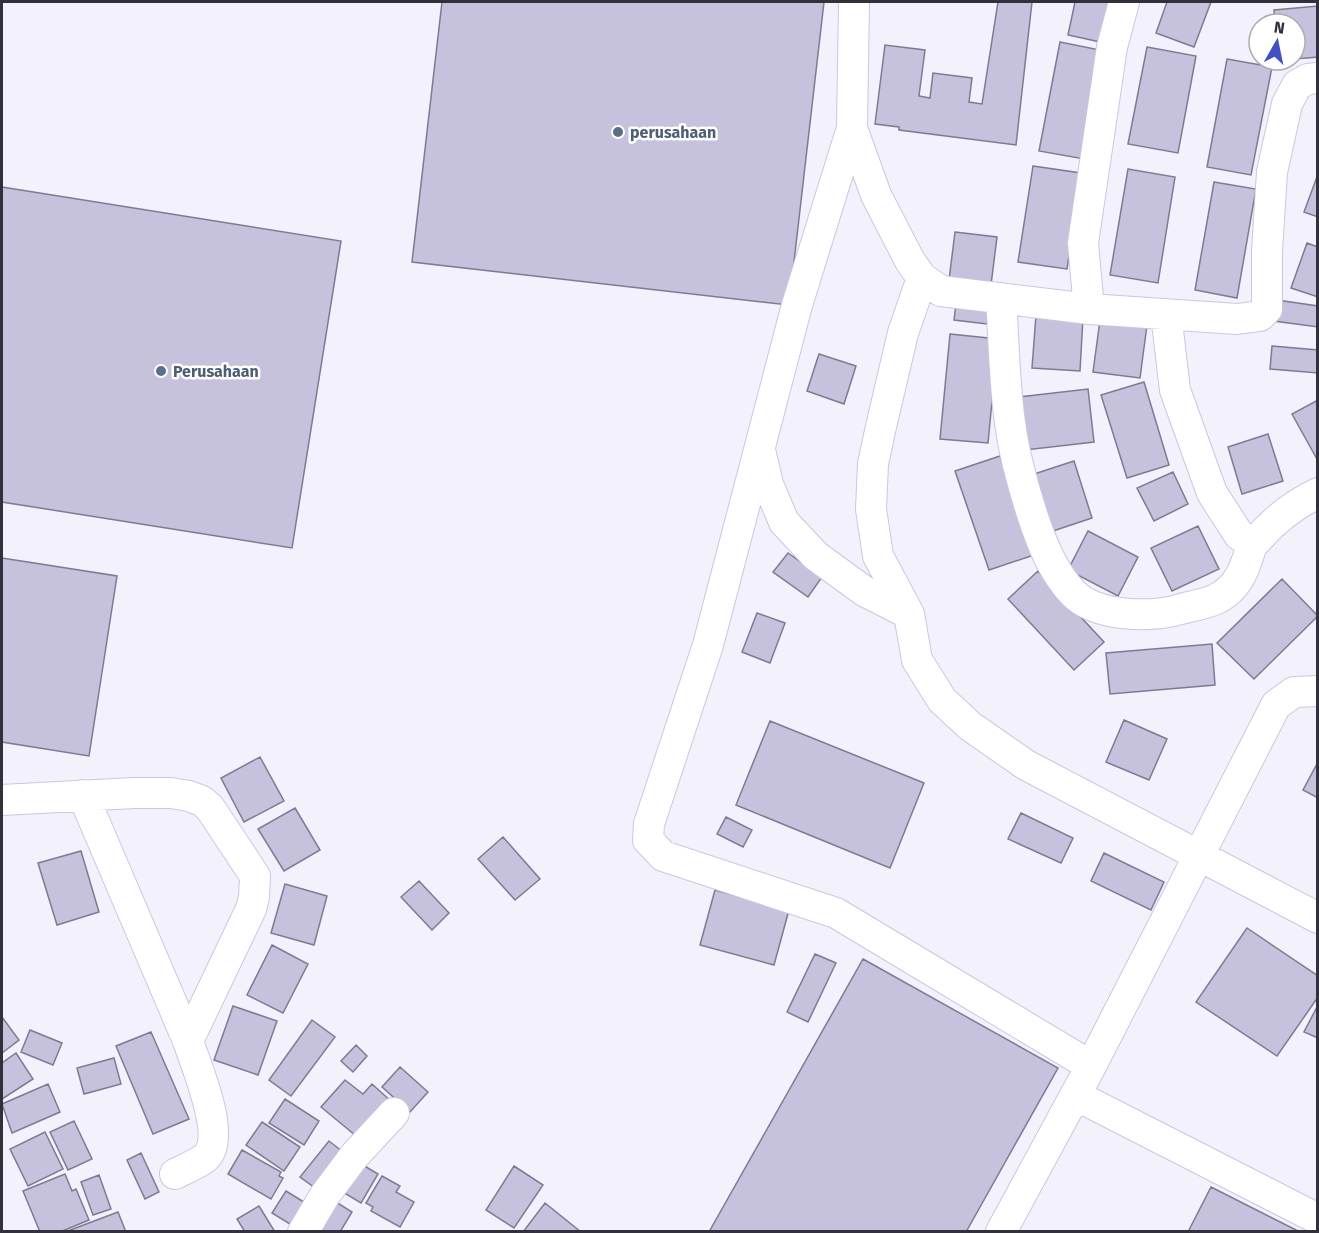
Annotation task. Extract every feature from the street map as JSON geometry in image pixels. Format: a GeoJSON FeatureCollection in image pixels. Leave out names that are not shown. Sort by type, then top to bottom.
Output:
{"type":"FeatureCollection","features":[{"type":"Feature","properties":{"kind":"street"},"geometry":{"type":"LineString","coordinates":[[854,2],[852,128],[797,305],[708,645],[649,824],[648,840],[663,856],[836,913],[1091,1066]]}},
{"type":"Feature","properties":{"kind":"street"},"geometry":{"type":"LineString","coordinates":[[1089,309],[1083,243],[1112,47],[1124,2]]}},
{"type":"Feature","properties":{"kind":"street"},"geometry":{"type":"LineString","coordinates":[[852,128],[876,195],[910,261],[922,278],[941,291],[1089,309],[1237,319],[1260,316],[1267,309],[1267,251],[1272,172],[1287,104],[1298,85],[1308,79],[1317,78]]}},
{"type":"Feature","properties":{"kind":"street"},"geometry":{"type":"LineString","coordinates":[[922,278],[903,333],[880,431],[873,464],[871,509],[878,556],[909,614],[917,660],[942,700],[970,726],[1026,765],[1317,918]]}},
{"type":"Feature","properties":{"kind":"street"},"geometry":{"type":"LineString","coordinates":[[1001,298],[1006,389],[1011,431],[1027,500],[1053,567],[1074,594],[1098,608],[1124,613],[1172,612],[1217,599],[1236,584],[1248,562],[1253,540]]}},
{"type":"Feature","properties":{"kind":"street"},"geometry":{"type":"LineString","coordinates":[[1166,314],[1175,390],[1212,493],[1239,535],[1247,540],[1257,540],[1273,521],[1296,503],[1317,493]]}},
{"type":"Feature","properties":{"kind":"street"},"geometry":{"type":"LineString","coordinates":[[759,447],[768,484],[784,522],[816,556],[864,591],[909,614]]}},
{"type":"Feature","properties":{"kind":"street"},"geometry":{"type":"LineString","coordinates":[[1001,1232],[1091,1066],[1276,705],[1294,692],[1317,692]]}},
{"type":"Feature","properties":{"kind":"street"},"geometry":{"type":"LineString","coordinates":[[2,800],[134,792],[171,793],[189,796],[202,801],[210,808],[255,876],[254,897],[188,1041]]}},
{"type":"Feature","properties":{"kind":"street"},"geometry":{"type":"LineString","coordinates":[[83,795],[188,1041],[210,1110],[214,1129],[212,1148],[205,1157],[176,1174]]}},
{"type":"Feature","properties":{"kind":"street"},"geometry":{"type":"LineString","coordinates":[[1075,1095],[1317,1219]]}},
{"type":"Feature","properties":{"kind":"street"},"geometry":{"type":"LineString","coordinates":[[303,1232],[325,1195],[355,1155],[394,1113]]}},
{"type":"Feature","properties":{"kind":"building","name":"perusahaan"},"geometry":{"type":"Polygon","coordinates":[[[442,2],[824,2],[789,305],[412,262],[442,2]]]}},
{"type":"Feature","properties":{"kind":"building"},"geometry":{"type":"Polygon","coordinates":[[[998,2],[1032,2],[1016,145],[899,130],[899,127],[875,124],[885,45],[925,50],[919,96],[930,98],[933,73],[972,78],[969,102],[982,104],[998,2]]]}},
{"type":"Feature","properties":{"kind":"building"},"geometry":{"type":"Polygon","coordinates":[[[1075,2],[1114,2],[1105,43],[1068,35],[1075,2]]]}},
{"type":"Feature","properties":{"kind":"building"},"geometry":{"type":"Polygon","coordinates":[[[1167,2],[1211,2],[1194,47],[1156,33],[1167,2]]]}},
{"type":"Feature","properties":{"kind":"building"},"geometry":{"type":"Polygon","coordinates":[[[1318,6],[1318,57],[1307,58],[1307,12],[1274,12],[1274,10],[1318,6]]]}},
{"type":"Feature","properties":{"kind":"building"},"geometry":{"type":"Polygon","coordinates":[[[1060,42],[1105,51],[1084,159],[1039,151],[1060,42]]]}},
{"type":"Feature","properties":{"kind":"building"},"geometry":{"type":"Polygon","coordinates":[[[1147,47],[1196,56],[1178,153],[1128,144],[1147,47]]]}},
{"type":"Feature","properties":{"kind":"building"},"geometry":{"type":"Polygon","coordinates":[[[1227,59],[1247,63],[1247,72],[1271,72],[1251,175],[1207,167],[1227,59]]]}},
{"type":"Feature","properties":{"kind":"building"},"geometry":{"type":"Polygon","coordinates":[[[1033,166],[1081,173],[1067,269],[1018,262],[1033,166]]]}},
{"type":"Feature","properties":{"kind":"building"},"geometry":{"type":"Polygon","coordinates":[[[1128,169],[1175,177],[1158,283],[1110,275],[1128,169]]]}},
{"type":"Feature","properties":{"kind":"building"},"geometry":{"type":"Polygon","coordinates":[[[1318,174],[1318,217],[1304,212],[1318,174]]]}},
{"type":"Feature","properties":{"kind":"building"},"geometry":{"type":"Polygon","coordinates":[[[1214,182],[1256,189],[1237,298],[1195,290],[1214,182]]]}},
{"type":"Feature","properties":{"kind":"building","name":"Perusahaan"},"geometry":{"type":"Polygon","coordinates":[[[2,187],[341,241],[292,548],[2,502],[2,187]]]}},
{"type":"Feature","properties":{"kind":"building"},"geometry":{"type":"Polygon","coordinates":[[[955,232],[997,237],[991,285],[949,280],[955,232]]]}},
{"type":"Feature","properties":{"kind":"building"},"geometry":{"type":"Polygon","coordinates":[[[1307,243],[1318,247],[1318,297],[1291,288],[1307,243]]]}},
{"type":"Feature","properties":{"kind":"building"},"geometry":{"type":"Polygon","coordinates":[[[1277,300],[1318,306],[1318,327],[1274,321],[1277,300]]]}},
{"type":"Feature","properties":{"kind":"building"},"geometry":{"type":"Polygon","coordinates":[[[956,304],[989,308],[987,324],[954,320],[956,304]]]}},
{"type":"Feature","properties":{"kind":"building"},"geometry":{"type":"Polygon","coordinates":[[[1036,315],[1083,318],[1080,371],[1032,368],[1036,315]]]}},
{"type":"Feature","properties":{"kind":"building"},"geometry":{"type":"Polygon","coordinates":[[[1100,320],[1147,325],[1140,378],[1093,372],[1100,320]]]}},
{"type":"Feature","properties":{"kind":"building"},"geometry":{"type":"Polygon","coordinates":[[[950,334],[998,339],[988,443],[940,439],[950,334]]]}},
{"type":"Feature","properties":{"kind":"building"},"geometry":{"type":"Polygon","coordinates":[[[1272,346],[1318,350],[1318,373],[1270,369],[1272,346]]]}},
{"type":"Feature","properties":{"kind":"building"},"geometry":{"type":"Polygon","coordinates":[[[819,354],[856,366],[844,404],[807,391],[819,354]]]}},
{"type":"Feature","properties":{"kind":"building"},"geometry":{"type":"Polygon","coordinates":[[[1144,382],[1169,465],[1127,478],[1101,395],[1144,382]]]}},
{"type":"Feature","properties":{"kind":"building"},"geometry":{"type":"Polygon","coordinates":[[[1088,389],[1094,442],[1025,450],[1019,397],[1088,389]]]}},
{"type":"Feature","properties":{"kind":"building"},"geometry":{"type":"Polygon","coordinates":[[[1318,400],[1318,461],[1292,414],[1318,400]]]}},
{"type":"Feature","properties":{"kind":"building"},"geometry":{"type":"Polygon","coordinates":[[[1268,434],[1283,481],[1242,494],[1228,447],[1268,434]]]}},
{"type":"Feature","properties":{"kind":"building"},"geometry":{"type":"Polygon","coordinates":[[[1000,456],[1034,555],[989,570],[955,471],[1000,456]]]}},
{"type":"Feature","properties":{"kind":"building"},"geometry":{"type":"Polygon","coordinates":[[[1074,461],[1092,518],[1047,533],[1028,476],[1074,461]]]}},
{"type":"Feature","properties":{"kind":"building"},"geometry":{"type":"Polygon","coordinates":[[[1173,472],[1188,504],[1154,521],[1137,488],[1173,472]]]}},
{"type":"Feature","properties":{"kind":"building"},"geometry":{"type":"Polygon","coordinates":[[[1198,526],[1219,569],[1172,591],[1151,548],[1198,526]]]}},
{"type":"Feature","properties":{"kind":"building"},"geometry":{"type":"Polygon","coordinates":[[[1088,531],[1138,557],[1118,596],[1068,570],[1088,531]]]}},
{"type":"Feature","properties":{"kind":"building"},"geometry":{"type":"Polygon","coordinates":[[[788,553],[822,577],[808,597],[773,572],[788,553]]]}},
{"type":"Feature","properties":{"kind":"building"},"geometry":{"type":"Polygon","coordinates":[[[2,558],[117,576],[89,756],[2,742],[2,558]]]}},
{"type":"Feature","properties":{"kind":"building"},"geometry":{"type":"Polygon","coordinates":[[[1038,571],[1104,642],[1074,670],[1008,599],[1038,571]]]}},
{"type":"Feature","properties":{"kind":"building"},"geometry":{"type":"Polygon","coordinates":[[[1282,579],[1318,616],[1254,679],[1217,643],[1282,579]]]}},
{"type":"Feature","properties":{"kind":"building"},"geometry":{"type":"Polygon","coordinates":[[[757,613],[785,623],[770,663],[742,652],[757,613]]]}},
{"type":"Feature","properties":{"kind":"building"},"geometry":{"type":"Polygon","coordinates":[[[1212,644],[1215,685],[1110,694],[1106,653],[1212,644]]]}},
{"type":"Feature","properties":{"kind":"building"},"geometry":{"type":"Polygon","coordinates":[[[1124,720],[1167,739],[1149,780],[1106,762],[1124,720]]]}},
{"type":"Feature","properties":{"kind":"building"},"geometry":{"type":"Polygon","coordinates":[[[770,721],[924,783],[890,868],[736,805],[770,721]]]}},
{"type":"Feature","properties":{"kind":"building"},"geometry":{"type":"Polygon","coordinates":[[[260,757],[284,801],[244,822],[221,778],[260,757]]]}},
{"type":"Feature","properties":{"kind":"building"},"geometry":{"type":"Polygon","coordinates":[[[1318,762],[1318,798],[1303,790],[1318,762]]]}},
{"type":"Feature","properties":{"kind":"building"},"geometry":{"type":"Polygon","coordinates":[[[295,808],[320,850],[284,871],[258,829],[295,808]]]}},
{"type":"Feature","properties":{"kind":"building"},"geometry":{"type":"Polygon","coordinates":[[[1021,813],[1073,838],[1061,863],[1008,839],[1021,813]]]}},
{"type":"Feature","properties":{"kind":"building"},"geometry":{"type":"Polygon","coordinates":[[[726,817],[752,830],[743,847],[717,834],[726,817]]]}},
{"type":"Feature","properties":{"kind":"building"},"geometry":{"type":"Polygon","coordinates":[[[503,837],[540,879],[515,900],[478,859],[503,837]]]}},
{"type":"Feature","properties":{"kind":"building"},"geometry":{"type":"Polygon","coordinates":[[[81,851],[99,912],[57,925],[38,863],[81,851]]]}},
{"type":"Feature","properties":{"kind":"building"},"geometry":{"type":"Polygon","coordinates":[[[1104,853],[1164,882],[1151,910],[1091,881],[1104,853]]]}},
{"type":"Feature","properties":{"kind":"building"},"geometry":{"type":"Polygon","coordinates":[[[419,881],[449,913],[432,930],[401,897],[419,881]]]}},
{"type":"Feature","properties":{"kind":"building"},"geometry":{"type":"Polygon","coordinates":[[[285,884],[327,896],[314,945],[271,933],[285,884]]]}},
{"type":"Feature","properties":{"kind":"building"},"geometry":{"type":"Polygon","coordinates":[[[715,890],[789,910],[774,965],[700,945],[715,890]]]}},
{"type":"Feature","properties":{"kind":"building"},"geometry":{"type":"Polygon","coordinates":[[[1247,928],[1318,976],[1318,997],[1277,1056],[1196,1002],[1247,928]]]}},
{"type":"Feature","properties":{"kind":"building"},"geometry":{"type":"Polygon","coordinates":[[[272,945],[308,964],[283,1013],[247,995],[272,945]]]}},
{"type":"Feature","properties":{"kind":"building"},"geometry":{"type":"Polygon","coordinates":[[[815,954],[836,963],[808,1022],[787,1012],[815,954]]]}},
{"type":"Feature","properties":{"kind":"building"},"geometry":{"type":"Polygon","coordinates":[[[863,959],[1058,1068],[966,1232],[709,1232],[863,959]]]}},
{"type":"Feature","properties":{"kind":"building"},"geometry":{"type":"Polygon","coordinates":[[[1318,1005],[1318,1038],[1304,1032],[1318,1005]]]}},
{"type":"Feature","properties":{"kind":"building"},"geometry":{"type":"Polygon","coordinates":[[[233,1006],[277,1021],[258,1075],[214,1060],[233,1006]]]}},
{"type":"Feature","properties":{"kind":"building"},"geometry":{"type":"Polygon","coordinates":[[[2,1017],[19,1040],[2,1053],[2,1017]]]}},
{"type":"Feature","properties":{"kind":"building"},"geometry":{"type":"Polygon","coordinates":[[[312,1020],[335,1037],[291,1096],[269,1080],[312,1020]]]}},
{"type":"Feature","properties":{"kind":"building"},"geometry":{"type":"Polygon","coordinates":[[[30,1030],[62,1043],[53,1065],[21,1052],[30,1030]]]}},
{"type":"Feature","properties":{"kind":"building"},"geometry":{"type":"Polygon","coordinates":[[[151,1032],[189,1119],[153,1134],[116,1046],[151,1032]]]}},
{"type":"Feature","properties":{"kind":"building"},"geometry":{"type":"Polygon","coordinates":[[[356,1045],[367,1056],[353,1072],[341,1061],[356,1045]]]}},
{"type":"Feature","properties":{"kind":"building"},"geometry":{"type":"Polygon","coordinates":[[[16,1053],[33,1079],[2,1099],[2,1063],[16,1053]]]}},
{"type":"Feature","properties":{"kind":"building"},"geometry":{"type":"Polygon","coordinates":[[[114,1058],[121,1084],[84,1094],[77,1068],[114,1058]]]}},
{"type":"Feature","properties":{"kind":"building"},"geometry":{"type":"Polygon","coordinates":[[[400,1067],[428,1092],[410,1112],[382,1087],[400,1067]]]}},
{"type":"Feature","properties":{"kind":"building"},"geometry":{"type":"Polygon","coordinates":[[[345,1080],[363,1094],[372,1084],[393,1103],[361,1140],[321,1107],[345,1080]]]}},
{"type":"Feature","properties":{"kind":"building"},"geometry":{"type":"Polygon","coordinates":[[[48,1084],[60,1112],[12,1133],[2,1104],[48,1084]]]}},
{"type":"Feature","properties":{"kind":"building"},"geometry":{"type":"Polygon","coordinates":[[[285,1099],[319,1121],[304,1145],[269,1123],[285,1099]]]}},
{"type":"Feature","properties":{"kind":"building"},"geometry":{"type":"Polygon","coordinates":[[[74,1121],[92,1159],[68,1170],[50,1132],[74,1121]]]}},
{"type":"Feature","properties":{"kind":"building"},"geometry":{"type":"Polygon","coordinates":[[[262,1122],[300,1147],[284,1171],[246,1145],[262,1122]]]}},
{"type":"Feature","properties":{"kind":"building"},"geometry":{"type":"Polygon","coordinates":[[[45,1132],[63,1169],[28,1186],[10,1149],[45,1132]]]}},
{"type":"Feature","properties":{"kind":"building"},"geometry":{"type":"Polygon","coordinates":[[[329,1141],[347,1155],[318,1190],[300,1177],[329,1141]]]}},
{"type":"Feature","properties":{"kind":"building"},"geometry":{"type":"Polygon","coordinates":[[[242,1150],[281,1172],[279,1176],[283,1178],[271,1199],[228,1174],[242,1150]]]}},
{"type":"Feature","properties":{"kind":"building"},"geometry":{"type":"Polygon","coordinates":[[[141,1153],[159,1192],[145,1199],[127,1160],[141,1153]]]}},
{"type":"Feature","properties":{"kind":"building"},"geometry":{"type":"Polygon","coordinates":[[[358,1162],[378,1174],[361,1203],[341,1191],[358,1162]]]}},
{"type":"Feature","properties":{"kind":"building"},"geometry":{"type":"Polygon","coordinates":[[[514,1166],[543,1185],[514,1228],[486,1210],[514,1166]]]}},
{"type":"Feature","properties":{"kind":"building"},"geometry":{"type":"Polygon","coordinates":[[[65,1174],[72,1191],[76,1189],[89,1220],[60,1232],[40,1232],[23,1191],[65,1174]]]}},
{"type":"Feature","properties":{"kind":"building"},"geometry":{"type":"Polygon","coordinates":[[[99,1175],[111,1209],[93,1215],[81,1182],[99,1175]]]}},
{"type":"Feature","properties":{"kind":"building"},"geometry":{"type":"Polygon","coordinates":[[[382,1176],[400,1186],[396,1192],[414,1202],[400,1227],[371,1211],[373,1207],[366,1203],[382,1176]]]}},
{"type":"Feature","properties":{"kind":"building"},"geometry":{"type":"Polygon","coordinates":[[[1211,1187],[1300,1232],[1188,1232],[1211,1187]]]}},
{"type":"Feature","properties":{"kind":"building"},"geometry":{"type":"Polygon","coordinates":[[[286,1191],[312,1207],[298,1229],[272,1213],[286,1191]]]}},
{"type":"Feature","properties":{"kind":"building"},"geometry":{"type":"Polygon","coordinates":[[[328,1197],[352,1212],[340,1232],[305,1232],[328,1197]]]}},
{"type":"Feature","properties":{"kind":"building"},"geometry":{"type":"Polygon","coordinates":[[[545,1203],[581,1232],[523,1232],[545,1203]]]}},
{"type":"Feature","properties":{"kind":"building"},"geometry":{"type":"Polygon","coordinates":[[[259,1206],[275,1232],[245,1232],[237,1219],[259,1206]]]}},
{"type":"Feature","properties":{"kind":"building"},"geometry":{"type":"Polygon","coordinates":[[[118,1212],[126,1232],[65,1232],[118,1212]]]}},
{"type":"Feature","properties":{"kind":"place","name":"perusahaan"},"geometry":{"type":"Point","coordinates":[618,132]}},
{"type":"Feature","properties":{"kind":"place","name":"Perusahaan"},"geometry":{"type":"Point","coordinates":[161,371]}}]}
